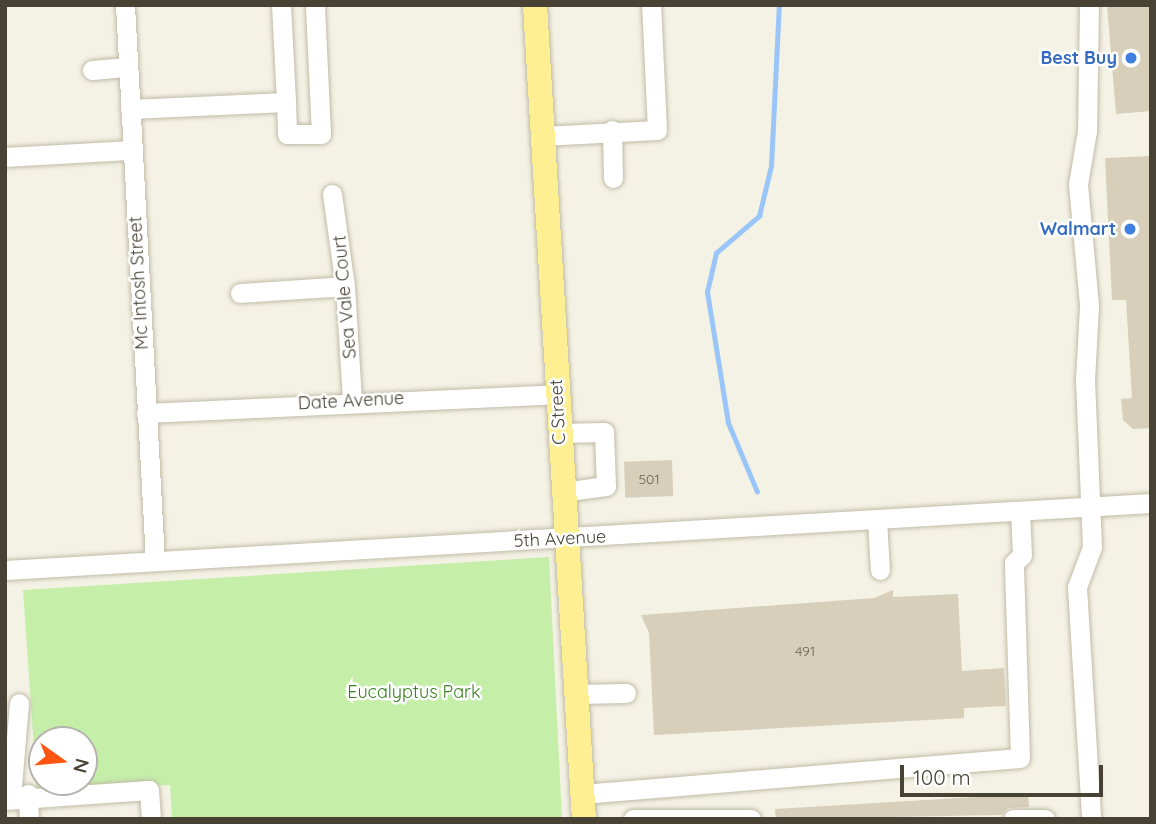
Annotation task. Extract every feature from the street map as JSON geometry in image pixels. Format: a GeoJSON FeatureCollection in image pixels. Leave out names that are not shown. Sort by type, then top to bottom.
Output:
{"type":"FeatureCollection","features":[{"type":"Feature","properties":{"kind":"main road","name":"C Street"},"geometry":{"type":"LineString","coordinates":[[535,5],[565,539],[584,819]]}},
{"type":"Feature","properties":{"kind":"street","name":"Mc Intosh Street"},"geometry":{"type":"LineString","coordinates":[[125,5],[155,560]]}},
{"type":"Feature","properties":{"kind":"street"},"geometry":{"type":"LineString","coordinates":[[281,5],[287,134],[321,134],[315,5]]}},
{"type":"Feature","properties":{"kind":"street"},"geometry":{"type":"LineString","coordinates":[[542,136],[612,130],[657,130],[651,5]]}},
{"type":"Feature","properties":{"kind":"street"},"geometry":{"type":"LineString","coordinates":[[1089,5],[1087,131],[1078,184],[1089,306],[1085,380],[1092,547],[1077,587],[1091,819]]}},
{"type":"Feature","properties":{"kind":"street"},"geometry":{"type":"LineString","coordinates":[[284,64],[318,62]]}},
{"type":"Feature","properties":{"kind":"street"},"geometry":{"type":"LineString","coordinates":[[92,70],[128,67]]}},
{"type":"Feature","properties":{"kind":"street"},"geometry":{"type":"LineString","coordinates":[[130,109],[286,102]]}},
{"type":"Feature","properties":{"kind":"street"},"geometry":{"type":"LineString","coordinates":[[612,130],[613,178]]}},
{"type":"Feature","properties":{"kind":"street"},"geometry":{"type":"LineString","coordinates":[[5,157],[132,150]]}},
{"type":"Feature","properties":{"kind":"street","name":"Sea Vale Court"},"geometry":{"type":"LineString","coordinates":[[331,194],[345,286],[352,401]]}},
{"type":"Feature","properties":{"kind":"street"},"geometry":{"type":"LineString","coordinates":[[240,293],[345,286]]}},
{"type":"Feature","properties":{"kind":"street","name":"Date Avenue"},"geometry":{"type":"LineString","coordinates":[[146,413],[352,401],[557,394]]}},
{"type":"Feature","properties":{"kind":"street"},"geometry":{"type":"LineString","coordinates":[[559,433],[604,432],[606,486],[563,492]]}},
{"type":"Feature","properties":{"kind":"street","name":"5th Avenue"},"geometry":{"type":"LineString","coordinates":[[5,570],[1151,503]]}},
{"type":"Feature","properties":{"kind":"street"},"geometry":{"type":"LineString","coordinates":[[582,794],[1020,758],[1014,563],[1022,555],[1020,511]]}},
{"type":"Feature","properties":{"kind":"street"},"geometry":{"type":"LineString","coordinates":[[877,520],[880,570]]}},
{"type":"Feature","properties":{"kind":"street"},"geometry":{"type":"LineString","coordinates":[[575,694],[626,693]]}},
{"type":"Feature","properties":{"kind":"street"},"geometry":{"type":"LineString","coordinates":[[19,703],[15,797],[29,819]]}},
{"type":"Feature","properties":{"kind":"street"},"geometry":{"type":"LineString","coordinates":[[15,797],[149,790],[151,819]]}},
{"type":"Feature","properties":{"kind":"street"},"geometry":{"type":"LineString","coordinates":[[633,819],[751,819]]}},
{"type":"Feature","properties":{"kind":"street"},"geometry":{"type":"LineString","coordinates":[[1013,819],[1045,819]]}},
{"type":"Feature","properties":{"kind":"green space","name":"Eucalyptus Park"},"geometry":{"type":"Polygon","coordinates":[[[549,557],[562,819],[172,819],[170,785],[98,789],[98,726],[32,726],[23,590],[549,557]]]}},
{"type":"Feature","properties":{"kind":"building","name":"Best Buy"},"geometry":{"type":"Polygon","coordinates":[[[1107,5],[1151,5],[1151,111],[1116,114],[1107,5]]]}},
{"type":"Feature","properties":{"kind":"building","name":"Walmart"},"geometry":{"type":"Polygon","coordinates":[[[1151,156],[1151,428],[1133,429],[1123,420],[1121,399],[1132,398],[1126,300],[1112,300],[1105,158],[1151,156]]]}},
{"type":"Feature","properties":{"kind":"building"},"geometry":{"type":"Polygon","coordinates":[[[672,460],[673,496],[625,498],[624,462],[672,460]]]}},
{"type":"Feature","properties":{"kind":"building"},"geometry":{"type":"Polygon","coordinates":[[[893,590],[893,597],[958,594],[962,671],[1004,668],[1006,706],[964,708],[964,718],[654,735],[649,633],[641,615],[874,598],[893,590]]]}},
{"type":"Feature","properties":{"kind":"building"},"geometry":{"type":"Polygon","coordinates":[[[1028,794],[1029,807],[1008,808],[1002,815],[776,819],[775,809],[1028,794]]]}},
{"type":"Feature","properties":{"kind":"waterway"},"geometry":{"type":"LineString","coordinates":[[757,492],[728,423],[707,292],[716,253],[759,216],[771,166],[779,5]]}},
{"type":"Feature","properties":{"kind":"place","name":"Best Buy"},"geometry":{"type":"Point","coordinates":[1131,58]}},
{"type":"Feature","properties":{"kind":"place","name":"Walmart"},"geometry":{"type":"Point","coordinates":[1130,229]}}]}
